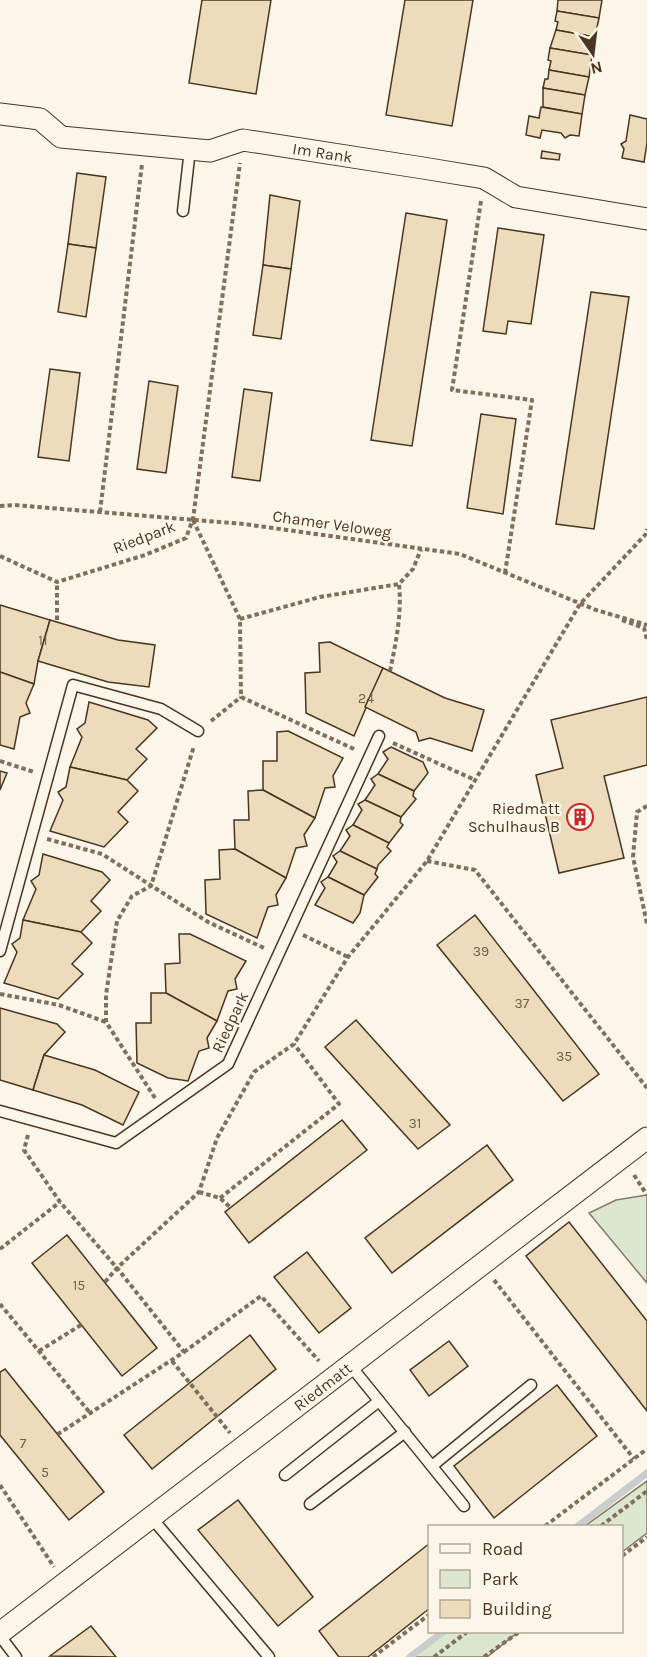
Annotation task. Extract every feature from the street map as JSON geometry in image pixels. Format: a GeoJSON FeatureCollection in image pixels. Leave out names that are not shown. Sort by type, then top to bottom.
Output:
{"type":"FeatureCollection","features":[{"type":"Feature","properties":{"kind":"street","name":"Im Rank"},"geometry":{"type":"LineString","coordinates":[[0,114],[40,119],[62,137],[210,151],[243,140],[484,178],[516,197],[647,219]]}},
{"type":"Feature","properties":{"kind":"street","name":"Riedmatt"},"geometry":{"type":"LineString","coordinates":[[0,1635],[647,1138]]}},
{"type":"Feature","properties":{"kind":"lane"},"geometry":{"type":"LineString","coordinates":[[183,211],[190,149]]}},
{"type":"Feature","properties":{"kind":"lane"},"geometry":{"type":"LineString","coordinates":[[0,951],[73,684],[161,709],[198,731]]}},
{"type":"Feature","properties":{"kind":"lane","name":"Riedpark"},"geometry":{"type":"LineString","coordinates":[[0,1110],[116,1143],[228,1064],[379,736]]}},
{"type":"Feature","properties":{"kind":"lane"},"geometry":{"type":"LineString","coordinates":[[350,1365],[464,1506]]}},
{"type":"Feature","properties":{"kind":"lane"},"geometry":{"type":"LineString","coordinates":[[432,1466],[531,1385]]}},
{"type":"Feature","properties":{"kind":"lane"},"geometry":{"type":"LineString","coordinates":[[285,1475],[379,1401]]}},
{"type":"Feature","properties":{"kind":"lane"},"geometry":{"type":"LineString","coordinates":[[310,1504],[405,1432]]}},
{"type":"Feature","properties":{"kind":"lane"},"geometry":{"type":"LineString","coordinates":[[151,1517],[269,1657]]}},
{"type":"Feature","properties":{"kind":"lane"},"geometry":{"type":"LineString","coordinates":[[0,1635],[16,1657]]}},
{"type":"Feature","properties":{"kind":"path"},"geometry":{"type":"LineString","coordinates":[[193,519],[243,140]]}},
{"type":"Feature","properties":{"kind":"path"},"geometry":{"type":"LineString","coordinates":[[100,512],[144,145]]}},
{"type":"Feature","properties":{"kind":"path"},"geometry":{"type":"LineString","coordinates":[[484,178],[452,390],[532,400],[506,573]]}},
{"type":"Feature","properties":{"kind":"path","name":"Chamer Veloweg"},"geometry":{"type":"LineString","coordinates":[[0,506],[14,505],[193,519],[460,554],[580,604],[647,625]]}},
{"type":"Feature","properties":{"kind":"path","name":"Riedpark"},"geometry":{"type":"LineString","coordinates":[[57,582],[145,555],[186,538],[193,519]]}},
{"type":"Feature","properties":{"kind":"path","name":"Riedpark"},"geometry":{"type":"LineString","coordinates":[[193,519],[240,619],[240,697]]}},
{"type":"Feature","properties":{"kind":"path"},"geometry":{"type":"LineString","coordinates":[[105,1282],[117,1268],[199,1192],[217,1138],[254,1072],[294,1044],[348,957],[427,861],[580,604],[646,534],[647,529]]}},
{"type":"Feature","properties":{"kind":"path"},"geometry":{"type":"LineString","coordinates":[[240,619],[320,597],[399,584],[413,569],[421,549]]}},
{"type":"Feature","properties":{"kind":"path"},"geometry":{"type":"LineString","coordinates":[[0,556],[57,582],[57,620]]}},
{"type":"Feature","properties":{"kind":"path"},"geometry":{"type":"LineString","coordinates":[[390,671],[400,614],[399,584]]}},
{"type":"Feature","properties":{"kind":"path"},"geometry":{"type":"LineString","coordinates":[[596,610],[644,628],[647,640]]}},
{"type":"Feature","properties":{"kind":"path"},"geometry":{"type":"LineString","coordinates":[[162,1110],[106,1022],[106,994],[117,921],[132,896],[150,885],[198,731],[240,697],[369,756]]}},
{"type":"Feature","properties":{"kind":"path"},"geometry":{"type":"LineString","coordinates":[[379,736],[475,780]]}},
{"type":"Feature","properties":{"kind":"path"},"geometry":{"type":"LineString","coordinates":[[0,761],[48,776]]}},
{"type":"Feature","properties":{"kind":"path"},"geometry":{"type":"LineString","coordinates":[[647,806],[637,812],[633,857],[647,924]]}},
{"type":"Feature","properties":{"kind":"path"},"geometry":{"type":"LineString","coordinates":[[32,834],[102,854],[208,922],[278,954]]}},
{"type":"Feature","properties":{"kind":"path"},"geometry":{"type":"LineString","coordinates":[[427,861],[475,870],[647,1088]]}},
{"type":"Feature","properties":{"kind":"path"},"geometry":{"type":"LineString","coordinates":[[290,929],[348,957]]}},
{"type":"Feature","properties":{"kind":"path"},"geometry":{"type":"LineString","coordinates":[[0,993],[58,1005],[106,1022]]}},
{"type":"Feature","properties":{"kind":"path"},"geometry":{"type":"LineString","coordinates":[[220,1198],[339,1104],[294,1044]]}},
{"type":"Feature","properties":{"kind":"path"},"geometry":{"type":"LineString","coordinates":[[32,1120],[24,1150],[60,1202],[117,1268],[184,1352]]}},
{"type":"Feature","properties":{"kind":"path"},"geometry":{"type":"LineString","coordinates":[[199,1192],[220,1198],[231,1208]]}},
{"type":"Feature","properties":{"kind":"path"},"geometry":{"type":"LineString","coordinates":[[0,1249],[60,1202]]}},
{"type":"Feature","properties":{"kind":"path"},"geometry":{"type":"LineString","coordinates":[[482,1264],[634,1459]]}},
{"type":"Feature","properties":{"kind":"path"},"geometry":{"type":"LineString","coordinates":[[57,1434],[184,1352],[261,1296],[333,1378]]}},
{"type":"Feature","properties":{"kind":"path"},"geometry":{"type":"LineString","coordinates":[[0,1304],[91,1414]]}},
{"type":"Feature","properties":{"kind":"path"},"geometry":{"type":"LineString","coordinates":[[39,1351],[81,1325]]}},
{"type":"Feature","properties":{"kind":"path"},"geometry":{"type":"LineString","coordinates":[[172,1360],[242,1448]]}},
{"type":"Feature","properties":{"kind":"path"},"geometry":{"type":"LineString","coordinates":[[548,1525],[647,1449]]}},
{"type":"Feature","properties":{"kind":"path"},"geometry":{"type":"LineString","coordinates":[[0,1485],[65,1583]]}},
{"type":"Feature","properties":{"kind":"path"},"geometry":{"type":"LineString","coordinates":[[604,1525],[647,1491]]}},
{"type":"Feature","properties":{"kind":"path"},"geometry":{"type":"LineString","coordinates":[[623,1555],[647,1537]]}},
{"type":"Feature","properties":{"kind":"path"},"geometry":{"type":"LineString","coordinates":[[373,1657],[428,1615]]}},
{"type":"Feature","properties":{"kind":"path"},"geometry":{"type":"LineString","coordinates":[[434,1657],[466,1633]]}},
{"type":"Feature","properties":{"kind":"path"},"geometry":{"type":"LineString","coordinates":[[484,1657],[518,1633]]}},
{"type":"Feature","properties":{"kind":"green space"},"geometry":{"type":"Polygon","coordinates":[[[647,1195],[647,1283],[589,1213],[616,1200],[647,1195]]]}},
{"type":"Feature","properties":{"kind":"green space"},"geometry":{"type":"Polygon","coordinates":[[[647,1481],[647,1533],[623,1551],[623,1525],[586,1525],[647,1481]]]}},
{"type":"Feature","properties":{"kind":"green space"},"geometry":{"type":"Polygon","coordinates":[[[441,1633],[517,1633],[487,1657],[407,1657],[441,1633]]]}},
{"type":"Feature","properties":{"kind":"building"},"geometry":{"type":"Polygon","coordinates":[[[202,0],[271,0],[256,94],[189,83],[202,0]]]}},
{"type":"Feature","properties":{"kind":"building"},"geometry":{"type":"Polygon","coordinates":[[[405,0],[473,0],[452,126],[386,115],[405,0]]]}},
{"type":"Feature","properties":{"kind":"building"},"geometry":{"type":"Polygon","coordinates":[[[558,0],[602,0],[599,18],[557,11],[558,0]]]}},
{"type":"Feature","properties":{"kind":"building"},"geometry":{"type":"Polygon","coordinates":[[[557,11],[599,18],[595,37],[556,30],[557,11]]]}},
{"type":"Feature","properties":{"kind":"building"},"geometry":{"type":"Polygon","coordinates":[[[556,30],[595,37],[592,55],[550,48],[556,30]]]}},
{"type":"Feature","properties":{"kind":"building"},"geometry":{"type":"Polygon","coordinates":[[[550,48],[592,55],[589,77],[549,70],[550,48]]]}},
{"type":"Feature","properties":{"kind":"building"},"geometry":{"type":"Polygon","coordinates":[[[549,70],[589,77],[585,95],[543,88],[545,79],[548,79],[549,70]]]}},
{"type":"Feature","properties":{"kind":"building"},"geometry":{"type":"Polygon","coordinates":[[[543,88],[585,95],[582,114],[543,107],[543,88]]]}},
{"type":"Feature","properties":{"kind":"building"},"geometry":{"type":"Polygon","coordinates":[[[541,107],[582,114],[579,136],[570,135],[565,138],[561,133],[542,130],[540,138],[526,135],[529,116],[539,118],[541,107]]]}},
{"type":"Feature","properties":{"kind":"building"},"geometry":{"type":"Polygon","coordinates":[[[630,115],[647,119],[644,162],[622,158],[624,149],[621,144],[626,141],[630,115]]]}},
{"type":"Feature","properties":{"kind":"building"},"geometry":{"type":"Polygon","coordinates":[[[542,151],[560,154],[559,160],[541,158],[542,151]]]}},
{"type":"Feature","properties":{"kind":"building"},"geometry":{"type":"Polygon","coordinates":[[[77,173],[106,177],[96,248],[68,244],[77,173]]]}},
{"type":"Feature","properties":{"kind":"building"},"geometry":{"type":"Polygon","coordinates":[[[270,195],[300,201],[291,269],[263,265],[270,195]]]}},
{"type":"Feature","properties":{"kind":"building"},"geometry":{"type":"Polygon","coordinates":[[[406,213],[447,220],[412,446],[371,440],[406,213]]]}},
{"type":"Feature","properties":{"kind":"building"},"geometry":{"type":"Polygon","coordinates":[[[498,228],[544,235],[531,324],[508,321],[506,334],[483,331],[498,228]]]}},
{"type":"Feature","properties":{"kind":"building"},"geometry":{"type":"Polygon","coordinates":[[[68,244],[96,248],[86,317],[58,312],[68,244]]]}},
{"type":"Feature","properties":{"kind":"building"},"geometry":{"type":"Polygon","coordinates":[[[263,265],[291,269],[281,339],[253,335],[263,265]]]}},
{"type":"Feature","properties":{"kind":"building"},"geometry":{"type":"Polygon","coordinates":[[[591,292],[629,297],[594,529],[556,524],[591,292]]]}},
{"type":"Feature","properties":{"kind":"building"},"geometry":{"type":"Polygon","coordinates":[[[50,369],[80,373],[69,461],[38,457],[50,369]]]}},
{"type":"Feature","properties":{"kind":"building"},"geometry":{"type":"Polygon","coordinates":[[[149,381],[178,386],[166,473],[137,469],[149,381]]]}},
{"type":"Feature","properties":{"kind":"building"},"geometry":{"type":"Polygon","coordinates":[[[244,389],[272,393],[260,481],[232,477],[244,389]]]}},
{"type":"Feature","properties":{"kind":"building"},"geometry":{"type":"Polygon","coordinates":[[[481,414],[516,419],[503,514],[467,508],[481,414]]]}},
{"type":"Feature","properties":{"kind":"building"},"geometry":{"type":"Polygon","coordinates":[[[0,605],[50,620],[34,684],[0,672],[0,605]]]}},
{"type":"Feature","properties":{"kind":"building"},"geometry":{"type":"Polygon","coordinates":[[[50,620],[118,640],[155,645],[149,687],[108,682],[38,661],[50,620]]]}},
{"type":"Feature","properties":{"kind":"building"},"geometry":{"type":"Polygon","coordinates":[[[330,642],[383,668],[354,736],[306,713],[305,673],[320,672],[319,643],[330,642]]]}},
{"type":"Feature","properties":{"kind":"building"},"geometry":{"type":"Polygon","coordinates":[[[383,668],[445,698],[484,710],[472,751],[430,738],[419,741],[416,732],[365,707],[383,668]]]}},
{"type":"Feature","properties":{"kind":"building"},"geometry":{"type":"Polygon","coordinates":[[[0,672],[34,684],[26,703],[30,713],[20,717],[14,749],[0,745],[0,672]]]}},
{"type":"Feature","properties":{"kind":"building","name":"Riedmatt Schulhaus B"},"geometry":{"type":"Polygon","coordinates":[[[647,697],[647,765],[604,776],[624,858],[559,873],[536,775],[563,768],[551,720],[647,697]]]}},
{"type":"Feature","properties":{"kind":"building"},"geometry":{"type":"Polygon","coordinates":[[[89,702],[148,720],[157,728],[136,749],[147,759],[127,780],[70,767],[82,737],[77,729],[85,723],[89,702]]]}},
{"type":"Feature","properties":{"kind":"building"},"geometry":{"type":"Polygon","coordinates":[[[288,731],[343,758],[333,776],[335,787],[325,788],[315,818],[263,790],[263,761],[277,761],[277,732],[288,731]]]}},
{"type":"Feature","properties":{"kind":"building"},"geometry":{"type":"Polygon","coordinates":[[[391,747],[423,762],[428,773],[414,791],[378,774],[388,759],[383,752],[391,747]]]}},
{"type":"Feature","properties":{"kind":"building"},"geometry":{"type":"Polygon","coordinates":[[[70,767],[127,780],[138,791],[118,812],[128,822],[104,847],[50,831],[63,800],[58,792],[66,787],[70,767]]]}},
{"type":"Feature","properties":{"kind":"building"},"geometry":{"type":"Polygon","coordinates":[[[0,771],[7,773],[0,790],[0,771]]]}},
{"type":"Feature","properties":{"kind":"building"},"geometry":{"type":"Polygon","coordinates":[[[378,774],[414,791],[413,796],[416,799],[401,817],[365,800],[375,785],[371,779],[378,774]]]}},
{"type":"Feature","properties":{"kind":"building"},"geometry":{"type":"Polygon","coordinates":[[[263,790],[315,818],[304,835],[307,846],[296,848],[286,878],[235,849],[234,820],[249,820],[248,791],[263,790]]]}},
{"type":"Feature","properties":{"kind":"building"},"geometry":{"type":"Polygon","coordinates":[[[365,800],[401,817],[400,822],[403,825],[389,843],[353,825],[362,810],[358,804],[365,800]]]}},
{"type":"Feature","properties":{"kind":"building"},"geometry":{"type":"Polygon","coordinates":[[[353,825],[389,843],[387,847],[391,851],[377,869],[340,851],[350,836],[346,830],[353,825]]]}},
{"type":"Feature","properties":{"kind":"building"},"geometry":{"type":"Polygon","coordinates":[[[235,849],[286,878],[276,895],[278,905],[268,907],[257,938],[206,914],[205,880],[220,879],[219,850],[235,849]]]}},
{"type":"Feature","properties":{"kind":"building"},"geometry":{"type":"Polygon","coordinates":[[[340,851],[377,869],[375,874],[378,877],[364,895],[328,877],[337,862],[333,856],[340,851]]]}},
{"type":"Feature","properties":{"kind":"building"},"geometry":{"type":"Polygon","coordinates":[[[43,854],[102,872],[110,880],[91,901],[101,911],[81,932],[23,920],[36,889],[31,881],[39,875],[43,854]]]}},
{"type":"Feature","properties":{"kind":"building"},"geometry":{"type":"Polygon","coordinates":[[[328,877],[364,895],[360,913],[353,923],[315,905],[325,888],[321,882],[328,877]]]}},
{"type":"Feature","properties":{"kind":"building"},"geometry":{"type":"Polygon","coordinates":[[[475,915],[599,1074],[563,1101],[437,945],[475,915]]]}},
{"type":"Feature","properties":{"kind":"building"},"geometry":{"type":"Polygon","coordinates":[[[23,920],[81,932],[92,943],[72,964],[83,974],[58,999],[4,983],[17,952],[12,944],[20,938],[23,920]]]}},
{"type":"Feature","properties":{"kind":"building"},"geometry":{"type":"Polygon","coordinates":[[[179,934],[190,934],[246,961],[235,979],[237,989],[228,991],[217,1021],[166,993],[165,964],[180,963],[179,934]]]}},
{"type":"Feature","properties":{"kind":"building"},"geometry":{"type":"Polygon","coordinates":[[[151,993],[166,993],[217,1021],[207,1038],[209,1048],[199,1051],[188,1081],[168,1078],[137,1063],[136,1023],[151,1023],[151,993]]]}},
{"type":"Feature","properties":{"kind":"building"},"geometry":{"type":"Polygon","coordinates":[[[0,1008],[57,1024],[65,1032],[44,1055],[33,1090],[0,1080],[0,1008]]]}},
{"type":"Feature","properties":{"kind":"building"},"geometry":{"type":"Polygon","coordinates":[[[356,1020],[450,1125],[418,1149],[325,1047],[356,1020]]]}},
{"type":"Feature","properties":{"kind":"building"},"geometry":{"type":"Polygon","coordinates":[[[44,1055],[95,1070],[139,1092],[123,1125],[82,1105],[33,1090],[44,1055]]]}},
{"type":"Feature","properties":{"kind":"building"},"geometry":{"type":"Polygon","coordinates":[[[342,1120],[367,1150],[249,1243],[225,1212],[342,1120]]]}},
{"type":"Feature","properties":{"kind":"building"},"geometry":{"type":"Polygon","coordinates":[[[487,1145],[513,1180],[392,1273],[365,1238],[487,1145]]]}},
{"type":"Feature","properties":{"kind":"building"},"geometry":{"type":"Polygon","coordinates":[[[569,1222],[647,1321],[647,1411],[526,1256],[569,1222]]]}},
{"type":"Feature","properties":{"kind":"building"},"geometry":{"type":"Polygon","coordinates":[[[67,1235],[157,1348],[122,1376],[32,1263],[67,1235]]]}},
{"type":"Feature","properties":{"kind":"building"},"geometry":{"type":"Polygon","coordinates":[[[307,1252],[351,1308],[319,1333],[274,1277],[307,1252]]]}},
{"type":"Feature","properties":{"kind":"building"},"geometry":{"type":"Polygon","coordinates":[[[250,1335],[276,1369],[152,1469],[124,1435],[250,1335]]]}},
{"type":"Feature","properties":{"kind":"building"},"geometry":{"type":"Polygon","coordinates":[[[449,1341],[468,1366],[429,1396],[410,1370],[449,1341]]]}},
{"type":"Feature","properties":{"kind":"building"},"geometry":{"type":"Polygon","coordinates":[[[5,1369],[104,1492],[69,1520],[0,1435],[0,1372],[5,1369]]]}},
{"type":"Feature","properties":{"kind":"building"},"geometry":{"type":"Polygon","coordinates":[[[557,1385],[597,1436],[494,1518],[454,1466],[557,1385]]]}},
{"type":"Feature","properties":{"kind":"building"},"geometry":{"type":"Polygon","coordinates":[[[238,1500],[313,1597],[278,1626],[198,1530],[238,1500]]]}},
{"type":"Feature","properties":{"kind":"building"},"geometry":{"type":"Polygon","coordinates":[[[428,1545],[428,1610],[368,1657],[339,1657],[319,1631],[428,1545]]]}},
{"type":"Feature","properties":{"kind":"building"},"geometry":{"type":"Polygon","coordinates":[[[91,1626],[116,1657],[50,1656],[91,1626]]]}},
{"type":"Feature","properties":{"kind":"waterway"},"geometry":{"type":"LineString","coordinates":[[579,1525],[647,1473]]}},
{"type":"Feature","properties":{"kind":"waterway"},"geometry":{"type":"LineString","coordinates":[[410,1657],[442,1633]]}},
{"type":"Feature","properties":{"kind":"place","name":"Riedmatt Schulhaus B"},"geometry":{"type":"Point","coordinates":[580,817]}}]}
